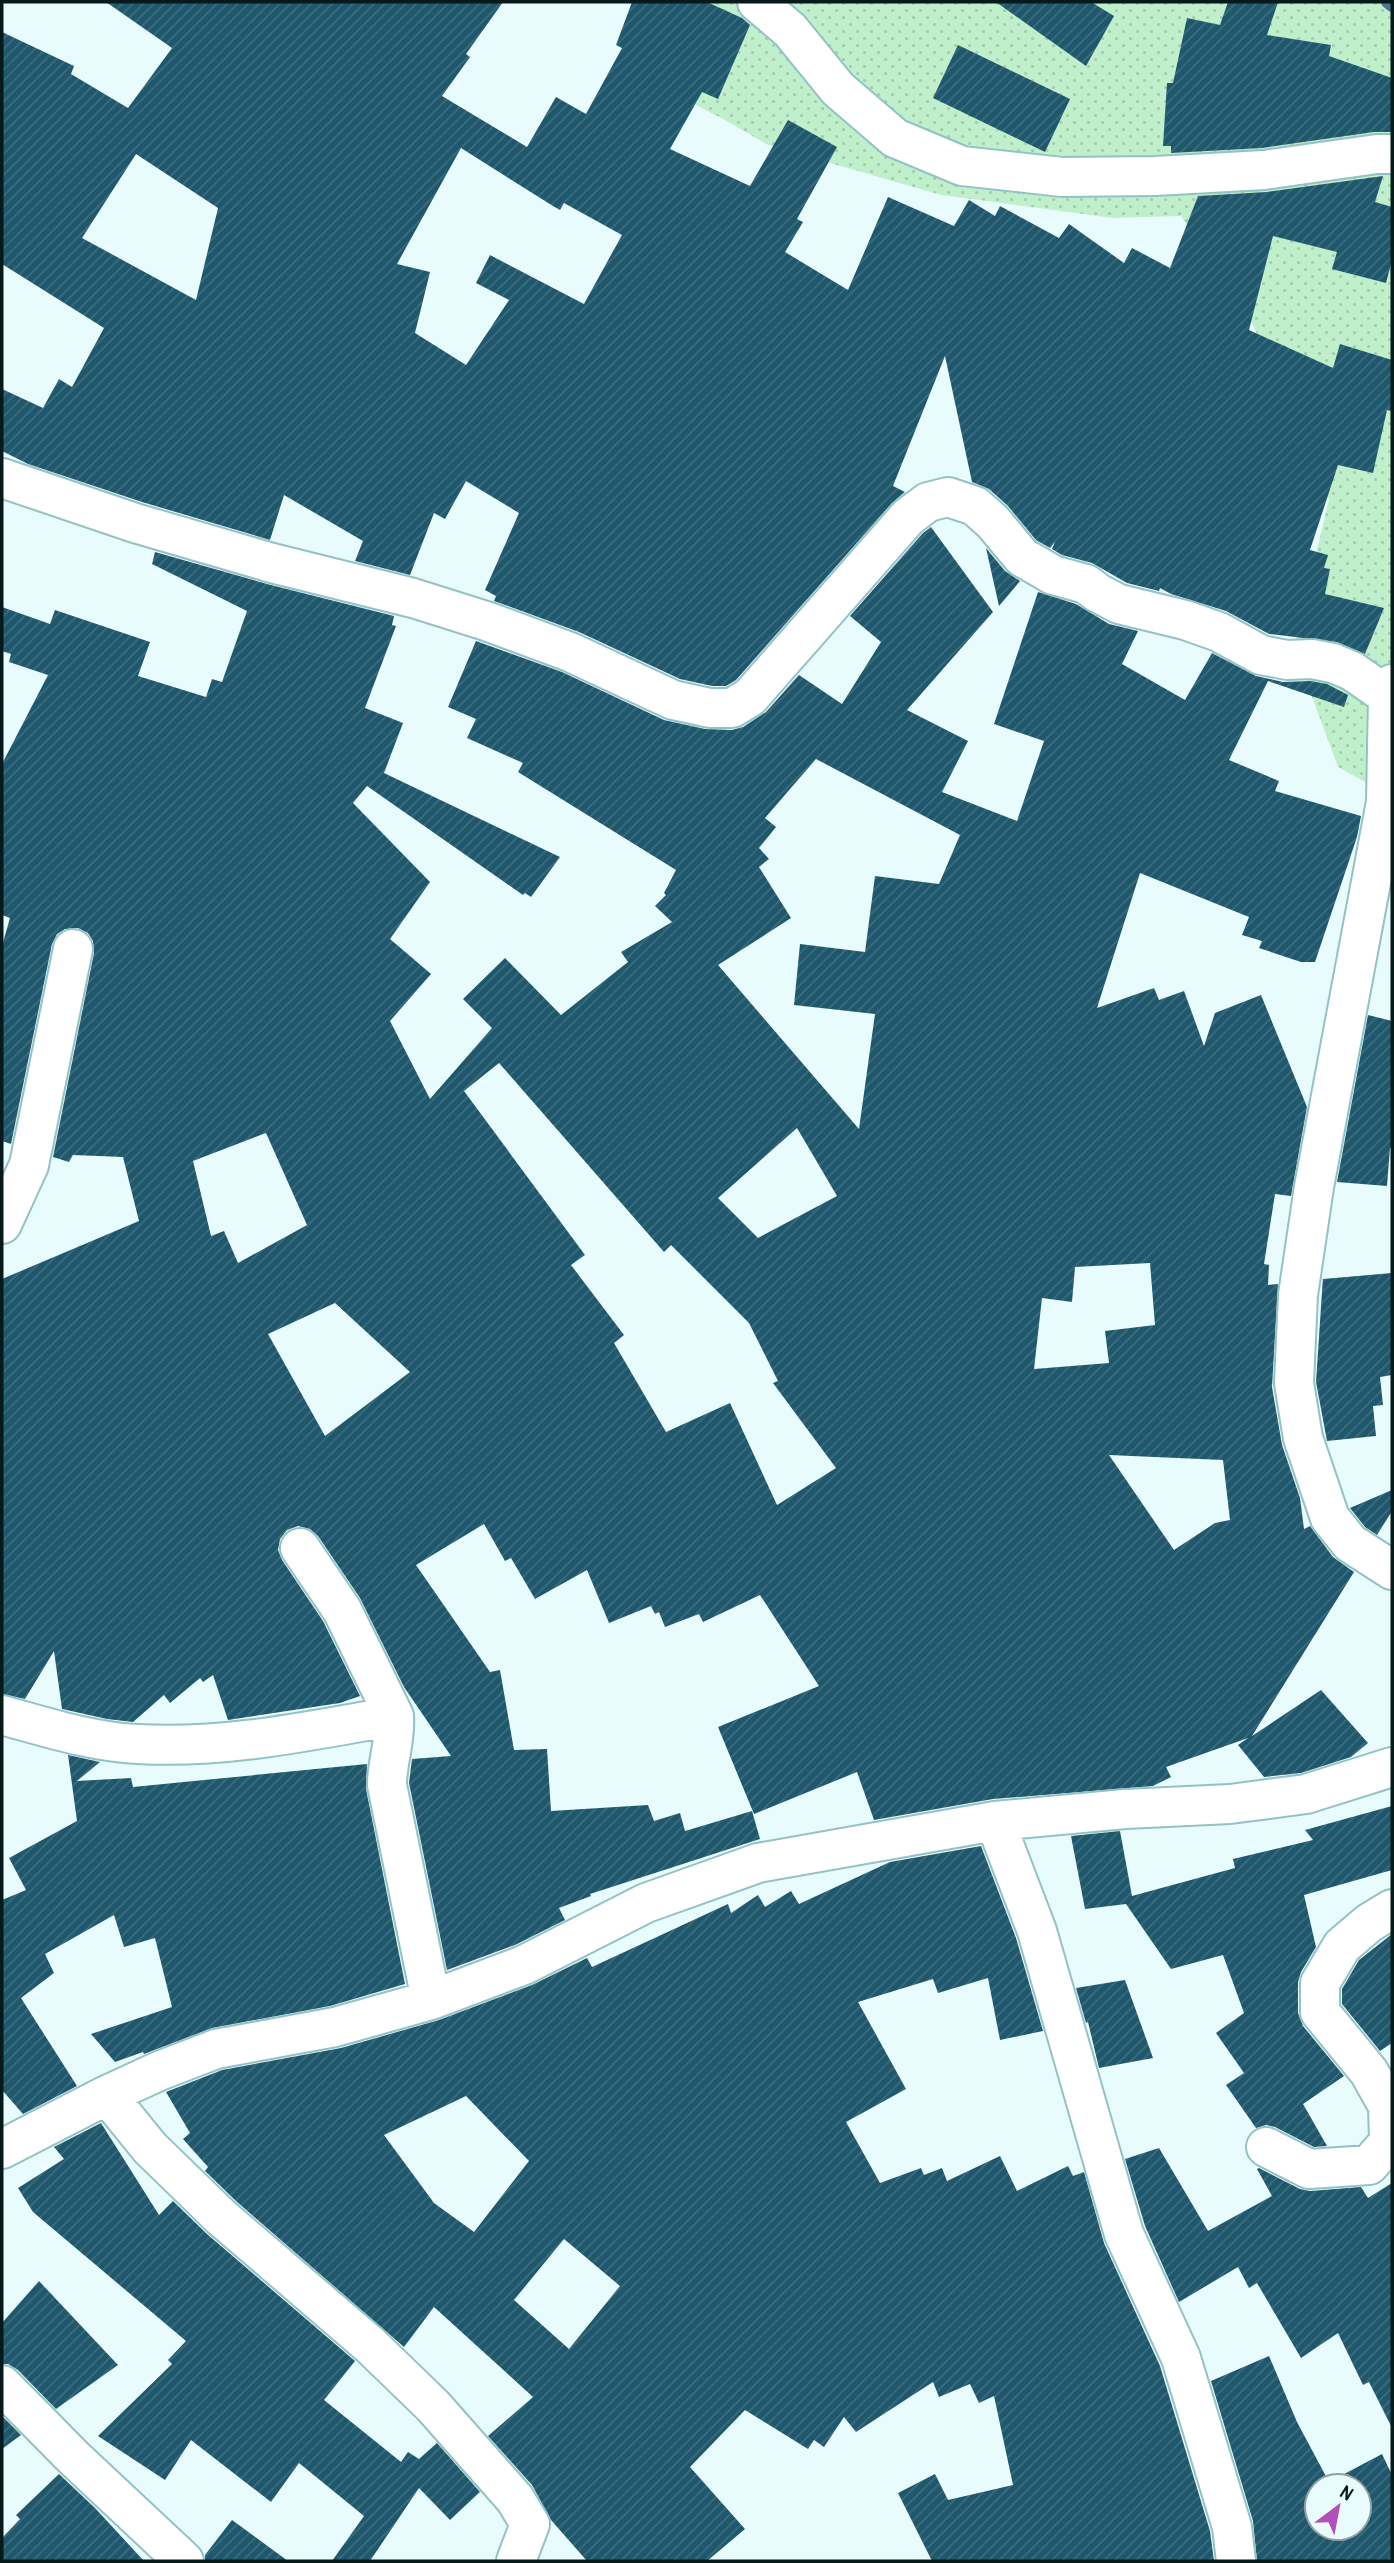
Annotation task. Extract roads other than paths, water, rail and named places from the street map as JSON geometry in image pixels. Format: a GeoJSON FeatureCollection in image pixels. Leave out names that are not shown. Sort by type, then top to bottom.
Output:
{"type":"FeatureCollection","features":[{"type":"Feature","properties":{"kind":"street"},"geometry":{"type":"LineString","coordinates":[[757,2],[790,30],[838,89],[895,138],[962,166],[1062,177],[1155,176],[1264,170],[1392,154]]}},
{"type":"Feature","properties":{"kind":"street"},"geometry":{"type":"LineString","coordinates":[[2,478],[135,523],[272,563],[413,597],[570,652],[673,700],[710,708],[732,708],[750,697],[908,517],[928,502],[948,497],[975,506],[993,522],[1022,557],[1053,575],[1086,584],[1119,604],[1185,620],[1219,632],[1261,655],[1333,663],[1390,690],[1386,802],[1314,1188],[1298,1295],[1294,1383],[1303,1438],[1330,1518],[1350,1543],[1392,1570]]}},
{"type":"Feature","properties":{"kind":"street"},"geometry":{"type":"LineString","coordinates":[[2,1224],[29,1165],[73,949]]}},
{"type":"Feature","properties":{"kind":"street"},"geometry":{"type":"LineString","coordinates":[[300,1548],[342,1610],[394,1716],[395,1732],[387,1766],[387,1785],[431,2000]]}},
{"type":"Feature","properties":{"kind":"street"},"geometry":{"type":"LineString","coordinates":[[2,1715],[88,1737],[136,1744],[189,1745],[262,1740],[394,1716]]}},
{"type":"Feature","properties":{"kind":"street"},"geometry":{"type":"LineString","coordinates":[[2,2149],[107,2095],[216,2049],[335,2027],[431,2000],[524,1965],[646,1903],[758,1863],[995,1821],[1255,1801],[1307,1794],[1392,1767]]}},
{"type":"Feature","properties":{"kind":"street"},"geometry":{"type":"LineString","coordinates":[[995,1821],[1041,1942],[1124,2234],[1181,2358],[1232,2527],[1236,2561]]}},
{"type":"Feature","properties":{"kind":"street"},"geometry":{"type":"LineString","coordinates":[[1266,2147],[1309,2169],[1369,2165],[1390,2142],[1388,2106],[1369,2072],[1320,2012],[1320,1983],[1342,1946],[1368,1923],[1392,1909]]}},
{"type":"Feature","properties":{"kind":"street"},"geometry":{"type":"LineString","coordinates":[[107,2095],[150,2148],[221,2217],[370,2345],[433,2406],[515,2499],[530,2524],[516,2561]]}},
{"type":"Feature","properties":{"kind":"street"},"geometry":{"type":"LineString","coordinates":[[2,2385],[171,2558]]}},
{"type":"Feature","properties":{"kind":"waterway"},"geometry":{"type":"LineString","coordinates":[[1387,2],[1392,6]]}}]}
